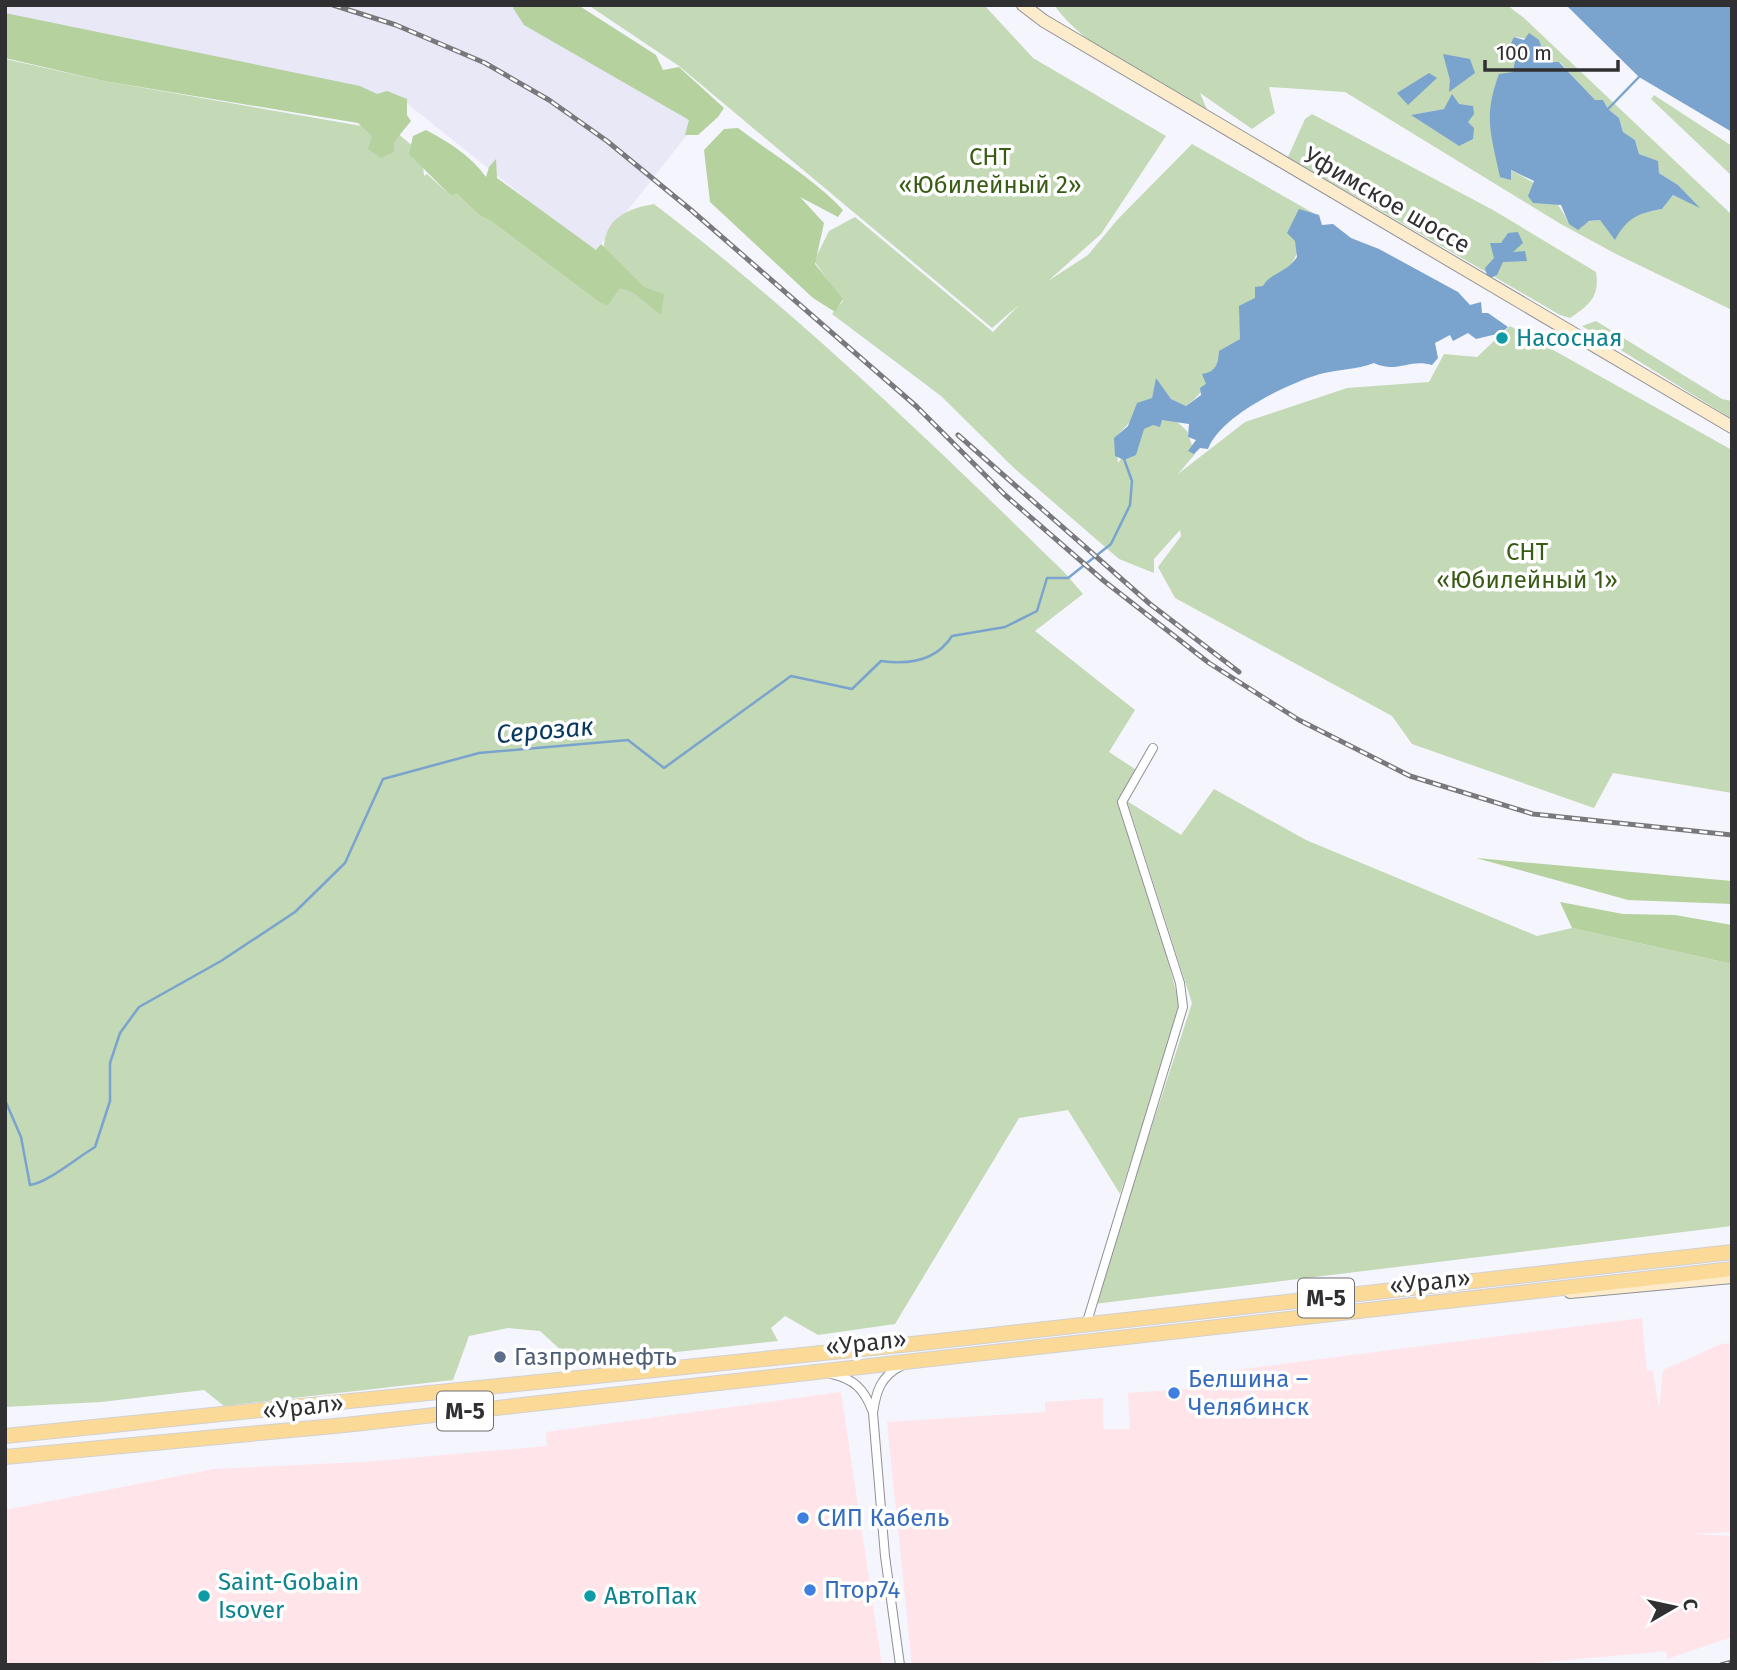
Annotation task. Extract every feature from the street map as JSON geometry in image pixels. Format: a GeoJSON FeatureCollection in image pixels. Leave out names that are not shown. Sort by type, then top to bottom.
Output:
{"type":"FeatureCollection","features":[{"type":"Feature","properties":{"kind":"main road","name":"Уфимское шоссе"},"geometry":{"type":"LineString","coordinates":[[1023,5],[1044,21],[1292,169],[1732,427]]}},
{"type":"Feature","properties":{"kind":"main road","name":"«Урал»"},"geometry":{"type":"LineString","coordinates":[[5,1436],[1086,1325],[1732,1252]]}},
{"type":"Feature","properties":{"kind":"main road","name":"«Урал»"},"geometry":{"type":"LineString","coordinates":[[5,1457],[266,1434],[1732,1269]]}},
{"type":"Feature","properties":{"kind":"main road"},"geometry":{"type":"LineString","coordinates":[[1545,1292],[1589,1293],[1732,1277]]}},
{"type":"Feature","properties":{"kind":"street"},"geometry":{"type":"LineString","coordinates":[[1086,1325],[1183,1007],[1176,970],[1122,802],[1153,748]]}},
{"type":"Feature","properties":{"kind":"street"},"geometry":{"type":"LineString","coordinates":[[900,1665],[885,1556],[873,1413],[875,1395],[882,1380],[893,1370],[910,1362]]}},
{"type":"Feature","properties":{"kind":"street"},"geometry":{"type":"LineString","coordinates":[[809,1373],[849,1379],[866,1396],[873,1413]]}},
{"type":"Feature","properties":{"kind":"shaded area"},"geometry":{"type":"Polygon","coordinates":[[[5,5],[518,5],[698,121],[594,253],[404,101],[5,18],[5,5]]]}},
{"type":"Feature","properties":{"kind":"shaded area"},"geometry":{"type":"Polygon","coordinates":[[[1642,1318],[1647,1372],[1653,1370],[1659,1409],[1663,1370],[1721,1344],[1732,1343],[1732,1532],[1691,1534],[1732,1536],[1732,1637],[1667,1659],[1666,1651],[1514,1665],[912,1665],[887,1422],[1045,1412],[1045,1402],[1103,1398],[1103,1429],[1130,1429],[1128,1393],[1228,1386],[1228,1371],[1642,1318]]]}},
{"type":"Feature","properties":{"kind":"shaded area"},"geometry":{"type":"Polygon","coordinates":[[[841,1392],[882,1665],[5,1665],[5,1510],[214,1469],[363,1462],[547,1446],[546,1432],[841,1392]]]}},
{"type":"Feature","properties":{"kind":"green space"},"geometry":{"type":"Polygon","coordinates":[[[515,5],[578,5],[656,55],[663,70],[679,67],[724,108],[698,135],[685,135],[689,120],[524,25],[513,8],[515,5]]]}},
{"type":"Feature","properties":{"kind":"green space"},"geometry":{"type":"Polygon","coordinates":[[[588,5],[984,5],[1033,58],[1166,136],[1101,234],[1048,281],[1088,255],[1118,219],[1192,144],[1315,214],[1290,268],[1269,281],[1256,296],[1240,339],[1220,351],[1212,374],[1198,395],[1186,406],[1171,399],[1156,379],[1152,398],[1115,438],[1118,463],[1145,427],[1162,420],[1174,419],[1187,431],[1195,454],[1178,474],[1245,422],[1347,388],[1429,382],[1444,354],[1477,357],[1510,326],[1732,450],[1732,793],[1613,773],[1594,808],[1412,744],[1392,716],[1175,598],[1158,567],[1181,536],[1180,530],[1154,559],[1154,573],[1119,559],[1014,468],[941,396],[832,314],[843,301],[814,261],[829,231],[855,217],[993,332],[1019,305],[992,328],[679,66],[588,5]]]}},
{"type":"Feature","properties":{"kind":"green space"},"geometry":{"type":"Polygon","coordinates":[[[1054,5],[1507,5],[1732,215],[1732,310],[1559,223],[1345,92],[1269,87],[1275,113],[1252,129],[1200,93],[1209,114],[1148,79],[1104,52],[1067,21],[1054,5]],[[1515,37],[1508,50],[1516,55],[1510,170],[1545,191],[1559,206],[1569,224],[1600,220],[1621,228],[1636,213],[1662,209],[1673,195],[1696,205],[1678,185],[1659,173],[1657,161],[1639,154],[1635,140],[1623,132],[1619,118],[1608,109],[1603,100],[1595,101],[1560,62],[1547,62],[1539,40],[1515,37]],[[1444,109],[1412,115],[1459,146],[1444,109]]]}},
{"type":"Feature","properties":{"kind":"green space"},"geometry":{"type":"Polygon","coordinates":[[[5,13],[360,86],[377,94],[387,91],[407,99],[407,115],[411,121],[394,142],[394,152],[381,158],[368,149],[372,136],[358,123],[104,81],[5,58],[5,13]]]}},
{"type":"Feature","properties":{"kind":"green space"},"geometry":{"type":"Polygon","coordinates":[[[5,59],[104,81],[396,132],[422,154],[424,176],[427,174],[451,196],[457,194],[479,215],[600,303],[608,304],[604,252],[610,227],[619,217],[633,209],[654,204],[814,336],[916,429],[1065,573],[1083,594],[1035,631],[1135,710],[1109,752],[1138,771],[1124,796],[1179,1002],[1179,1016],[1120,1194],[1068,1110],[1019,1118],[895,1324],[818,1335],[785,1316],[771,1328],[778,1341],[575,1363],[540,1331],[508,1328],[469,1336],[453,1380],[224,1406],[204,1390],[101,1402],[5,1407],[5,59]]]}},
{"type":"Feature","properties":{"kind":"green space"},"geometry":{"type":"Polygon","coordinates":[[[1654,95],[1732,146],[1732,176],[1651,99],[1654,95]]]}},
{"type":"Feature","properties":{"kind":"green space"},"geometry":{"type":"Polygon","coordinates":[[[1312,114],[1493,210],[1596,272],[1596,288],[1592,300],[1570,318],[1560,315],[1288,157],[1305,119],[1312,114]]]}},
{"type":"Feature","properties":{"kind":"green space"},"geometry":{"type":"Polygon","coordinates":[[[738,128],[806,177],[843,210],[838,217],[800,197],[824,223],[815,264],[843,299],[835,312],[813,298],[710,202],[704,150],[724,129],[738,128]]]}},
{"type":"Feature","properties":{"kind":"green space"},"geometry":{"type":"Polygon","coordinates":[[[426,130],[459,150],[486,177],[489,167],[496,159],[497,178],[596,250],[601,244],[644,287],[664,294],[661,315],[634,293],[620,288],[608,305],[600,303],[479,215],[457,194],[451,196],[409,154],[413,136],[426,130]]]}},
{"type":"Feature","properties":{"kind":"green space"},"geometry":{"type":"Polygon","coordinates":[[[1596,321],[1722,399],[1732,401],[1732,419],[1582,326],[1596,321]]]}},
{"type":"Feature","properties":{"kind":"green space"},"geometry":{"type":"Polygon","coordinates":[[[1214,789],[1306,840],[1537,936],[1572,928],[1732,964],[1732,1226],[1094,1304],[1192,1003],[1127,801],[1181,835],[1214,789]]]}},
{"type":"Feature","properties":{"kind":"green space"},"geometry":{"type":"Polygon","coordinates":[[[1476,858],[1732,881],[1732,904],[1628,900],[1476,858]]]}},
{"type":"Feature","properties":{"kind":"green space"},"geometry":{"type":"Polygon","coordinates":[[[1560,902],[1623,914],[1675,915],[1732,925],[1732,964],[1572,928],[1560,902]]]}},
{"type":"Feature","properties":{"kind":"water"},"geometry":{"type":"Polygon","coordinates":[[[1566,5],[1732,5],[1732,132],[1639,77],[1566,5]]]}},
{"type":"Feature","properties":{"kind":"water"},"geometry":{"type":"Polygon","coordinates":[[[1529,33],[1539,40],[1547,62],[1559,62],[1595,100],[1603,100],[1608,109],[1619,118],[1623,132],[1635,140],[1639,154],[1658,161],[1659,173],[1678,185],[1700,208],[1673,195],[1662,209],[1646,212],[1629,222],[1615,240],[1600,220],[1589,221],[1578,230],[1569,224],[1561,205],[1533,203],[1528,196],[1534,181],[1511,170],[1511,180],[1500,177],[1490,126],[1491,102],[1499,74],[1513,72],[1516,55],[1508,50],[1514,37],[1524,40],[1529,33]]]}},
{"type":"Feature","properties":{"kind":"water"},"geometry":{"type":"Polygon","coordinates":[[[1443,54],[1470,59],[1475,73],[1449,92],[1450,80],[1443,54]]]}},
{"type":"Feature","properties":{"kind":"water"},"geometry":{"type":"Polygon","coordinates":[[[1429,73],[1437,78],[1408,105],[1397,93],[1429,73]]]}},
{"type":"Feature","properties":{"kind":"water"},"geometry":{"type":"Polygon","coordinates":[[[1452,94],[1459,104],[1473,106],[1474,114],[1468,122],[1474,128],[1473,139],[1459,146],[1411,115],[1444,109],[1452,94]]]}},
{"type":"Feature","properties":{"kind":"water"},"geometry":{"type":"Polygon","coordinates":[[[1299,209],[1319,215],[1322,225],[1333,224],[1351,238],[1379,249],[1458,292],[1470,305],[1481,302],[1482,313],[1488,313],[1508,327],[1501,333],[1476,339],[1468,333],[1453,341],[1450,335],[1435,343],[1438,358],[1432,365],[1416,363],[1390,367],[1374,363],[1306,379],[1256,402],[1226,424],[1208,449],[1200,448],[1194,454],[1188,451],[1196,440],[1188,437],[1189,424],[1162,420],[1160,427],[1153,425],[1144,429],[1136,455],[1124,460],[1115,456],[1114,438],[1128,426],[1137,403],[1152,398],[1156,378],[1171,399],[1186,406],[1201,395],[1200,388],[1206,384],[1202,374],[1215,367],[1219,351],[1240,339],[1239,306],[1255,298],[1255,287],[1263,286],[1297,257],[1295,241],[1287,233],[1299,209]]]}},
{"type":"Feature","properties":{"kind":"water"},"geometry":{"type":"Polygon","coordinates":[[[1518,232],[1523,243],[1513,252],[1525,251],[1527,261],[1503,262],[1497,275],[1488,279],[1485,268],[1494,258],[1490,243],[1501,243],[1508,233],[1518,232]]]}},
{"type":"Feature","properties":{"kind":"waterway"},"geometry":{"type":"LineString","coordinates":[[1608,109],[1639,77]]}},
{"type":"Feature","properties":{"kind":"waterway","name":"Серозак"},"geometry":{"type":"LineString","coordinates":[[5,1100],[21,1137],[30,1185],[54,1175],[95,1147],[110,1101],[110,1063],[120,1033],[139,1007],[221,961],[295,912],[345,863],[383,779],[479,753],[628,740],[664,768],[791,676],[852,689],[881,661],[921,659],[938,651],[952,636],[1005,627],[1037,611],[1047,578],[1068,578],[1111,544],[1130,505],[1132,481],[1124,459]]}},
{"type":"Feature","properties":{"kind":"railway"},"geometry":{"type":"LineString","coordinates":[[333,5],[396,25],[485,63],[549,100],[607,141],[691,210],[916,406],[1005,495],[1104,581],[1209,663],[1299,720],[1410,776],[1533,814],[1732,835]]}},
{"type":"Feature","properties":{"kind":"railway"},"geometry":{"type":"LineString","coordinates":[[958,435],[1150,604],[1239,672]]}},
{"type":"Feature","properties":{"kind":"railway"},"geometry":{"type":"LineString","coordinates":[[1721,1665],[1732,1662]]}},
{"type":"Feature","properties":{"kind":"place","name":"Насосная"},"geometry":{"type":"Point","coordinates":[1502,338]}},
{"type":"Feature","properties":{"kind":"place","name":"Газпромнефть"},"geometry":{"type":"Point","coordinates":[500,1357]}},
{"type":"Feature","properties":{"kind":"place","name":"Белшина – Челябинск"},"geometry":{"type":"Point","coordinates":[1174,1393]}},
{"type":"Feature","properties":{"kind":"place","name":"СИП Кабель"},"geometry":{"type":"Point","coordinates":[803,1518]}},
{"type":"Feature","properties":{"kind":"place","name":"Птор74"},"geometry":{"type":"Point","coordinates":[810,1590]}},
{"type":"Feature","properties":{"kind":"place","name":"Saint-Gobain Isover"},"geometry":{"type":"Point","coordinates":[204,1596]}},
{"type":"Feature","properties":{"kind":"place","name":"АвтоПак"},"geometry":{"type":"Point","coordinates":[590,1596]}},
{"type":"Feature","properties":{"kind":"park label","name":"СНТ «Юбилейный 2»"},"geometry":{"type":"Point","coordinates":[990,171]}},
{"type":"Feature","properties":{"kind":"park label","name":"СНТ «Юбилейный 1»"},"geometry":{"type":"Point","coordinates":[1527,566]}}]}
